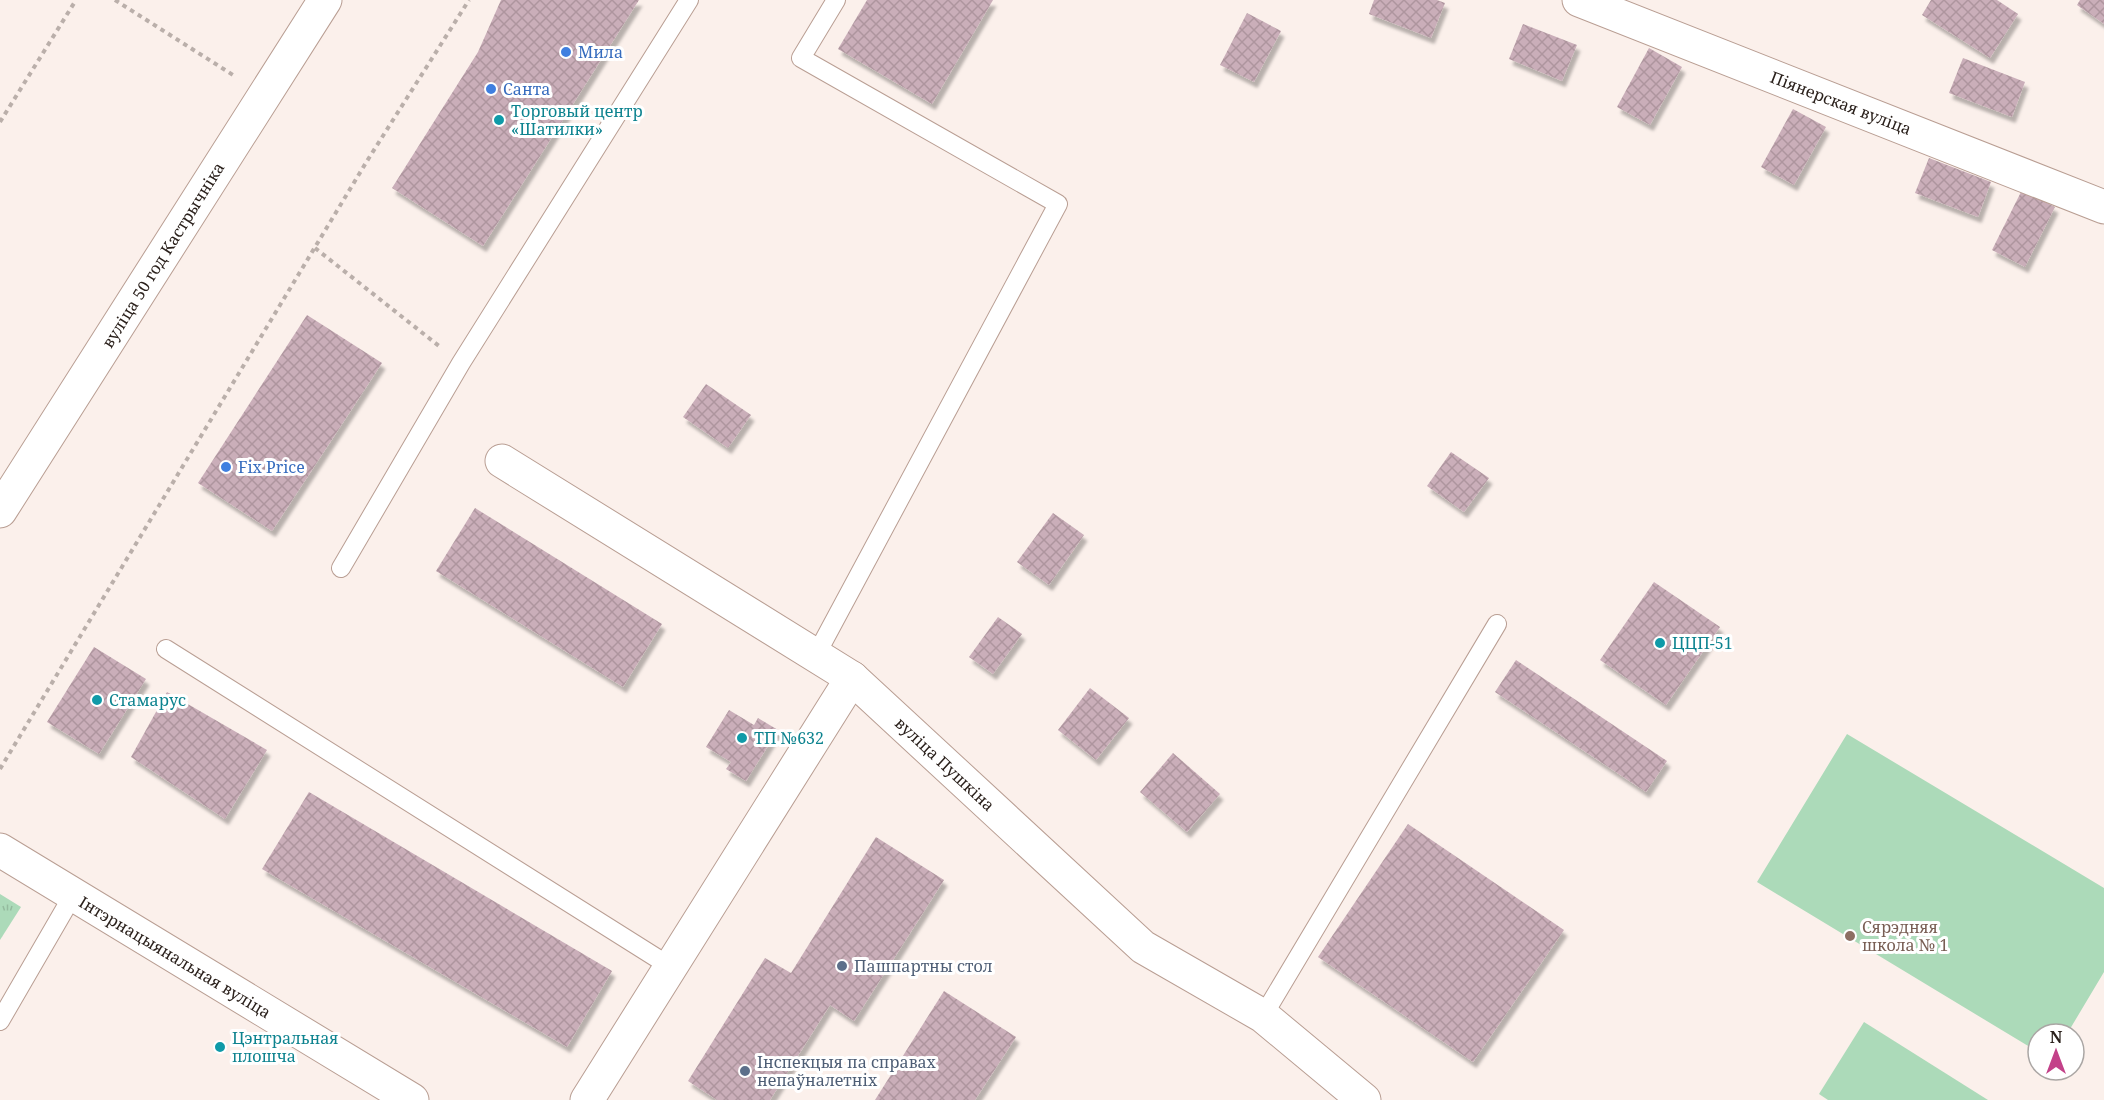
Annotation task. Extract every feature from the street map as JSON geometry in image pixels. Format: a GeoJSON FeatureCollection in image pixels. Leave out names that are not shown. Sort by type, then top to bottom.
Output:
{"type":"FeatureCollection","features":[{"type":"Feature","properties":{"kind":"street","name":"вуліца 50 год Кастрычніка"},"geometry":{"type":"LineString","coordinates":[[2,503],[325,0]]}},
{"type":"Feature","properties":{"kind":"street","name":"Піянерская вуліца"},"geometry":{"type":"LineString","coordinates":[[1579,0],[2100,196]]}},
{"type":"Feature","properties":{"kind":"street","name":"вуліца Пушкіна"},"geometry":{"type":"LineString","coordinates":[[502,461],[852,678],[1143,947],[1263,1016],[1364,1100]]}},
{"type":"Feature","properties":{"kind":"street"},"geometry":{"type":"LineString","coordinates":[[587,1100],[852,678]]}},
{"type":"Feature","properties":{"kind":"street","name":"Інтэрнацыянальная вуліца"},"geometry":{"type":"LineString","coordinates":[[0,850],[412,1100]]}},
{"type":"Feature","properties":{"kind":"lane"},"geometry":{"type":"LineString","coordinates":[[340,568],[461,363],[689,0]]}},
{"type":"Feature","properties":{"kind":"lane"},"geometry":{"type":"LineString","coordinates":[[816,655],[1058,204],[801,58],[836,0]]}},
{"type":"Feature","properties":{"kind":"lane"},"geometry":{"type":"LineString","coordinates":[[1263,1016],[1497,624]]}},
{"type":"Feature","properties":{"kind":"lane"},"geometry":{"type":"LineString","coordinates":[[166,649],[671,967]]}},
{"type":"Feature","properties":{"kind":"lane"},"geometry":{"type":"LineString","coordinates":[[0,1021],[73,895]]}},
{"type":"Feature","properties":{"kind":"path"},"geometry":{"type":"LineString","coordinates":[[0,122],[76,0]]}},
{"type":"Feature","properties":{"kind":"path"},"geometry":{"type":"LineString","coordinates":[[115,0],[233,75]]}},
{"type":"Feature","properties":{"kind":"path"},"geometry":{"type":"LineString","coordinates":[[0,769],[315,248],[469,0]]}},
{"type":"Feature","properties":{"kind":"path"},"geometry":{"type":"LineString","coordinates":[[315,248],[461,363]]}},
{"type":"Feature","properties":{"kind":"green space"},"geometry":{"type":"Polygon","coordinates":[[[1847,734],[2104,888],[2104,972],[2074,1022],[2026,1022],[2026,1045],[1757,882],[1847,734]]]}},
{"type":"Feature","properties":{"kind":"green space"},"geometry":{"type":"Polygon","coordinates":[[[0,894],[21,907],[0,940],[0,894]]]}},
{"type":"Feature","properties":{"kind":"green space"},"geometry":{"type":"Polygon","coordinates":[[[1864,1022],[1988,1100],[1828,1100],[1819,1094],[1864,1022]]]}},
{"type":"Feature","properties":{"kind":"building","name":"Торговый центр «Шатилки»"},"geometry":{"type":"Polygon","coordinates":[[[501,0],[639,0],[483,246],[392,188],[478,52],[501,0]]]}},
{"type":"Feature","properties":{"kind":"building"},"geometry":{"type":"Polygon","coordinates":[[[867,0],[993,0],[932,104],[838,49],[867,0]]]}},
{"type":"Feature","properties":{"kind":"building"},"geometry":{"type":"Polygon","coordinates":[[[1374,0],[1437,0],[1445,3],[1431,38],[1369,14],[1374,0]]]}},
{"type":"Feature","properties":{"kind":"building"},"geometry":{"type":"Polygon","coordinates":[[[1931,0],[1997,0],[2018,14],[1990,58],[1922,15],[1931,0]]]}},
{"type":"Feature","properties":{"kind":"building"},"geometry":{"type":"Polygon","coordinates":[[[2080,0],[2104,0],[2104,24],[2077,5],[2080,0]]]}},
{"type":"Feature","properties":{"kind":"building"},"geometry":{"type":"Polygon","coordinates":[[[1247,13],[1281,31],[1254,82],[1220,65],[1247,13]]]}},
{"type":"Feature","properties":{"kind":"building"},"geometry":{"type":"Polygon","coordinates":[[[1523,24],[1577,45],[1562,81],[1509,59],[1523,24]]]}},
{"type":"Feature","properties":{"kind":"building"},"geometry":{"type":"Polygon","coordinates":[[[1649,48],[1682,67],[1650,125],[1617,107],[1649,48]]]}},
{"type":"Feature","properties":{"kind":"building"},"geometry":{"type":"Polygon","coordinates":[[[1963,58],[2025,82],[2012,117],[1949,93],[1963,58]]]}},
{"type":"Feature","properties":{"kind":"building"},"geometry":{"type":"Polygon","coordinates":[[[1793,109],[1826,127],[1794,185],[1761,167],[1793,109]]]}},
{"type":"Feature","properties":{"kind":"building"},"geometry":{"type":"Polygon","coordinates":[[[1929,158],[1991,182],[1978,217],[1915,193],[1929,158]]]}},
{"type":"Feature","properties":{"kind":"building"},"geometry":{"type":"Polygon","coordinates":[[[2022,190],[2055,207],[2025,267],[1992,250],[2022,190]]]}},
{"type":"Feature","properties":{"kind":"building"},"geometry":{"type":"Polygon","coordinates":[[[307,315],[382,363],[272,531],[198,483],[307,315]]]}},
{"type":"Feature","properties":{"kind":"building"},"geometry":{"type":"Polygon","coordinates":[[[706,384],[751,415],[728,448],[683,417],[706,384]]]}},
{"type":"Feature","properties":{"kind":"building"},"geometry":{"type":"Polygon","coordinates":[[[1451,452],[1489,478],[1464,512],[1427,486],[1451,452]]]}},
{"type":"Feature","properties":{"kind":"building"},"geometry":{"type":"Polygon","coordinates":[[[475,508],[662,624],[623,687],[436,571],[475,508]]]}},
{"type":"Feature","properties":{"kind":"building"},"geometry":{"type":"Polygon","coordinates":[[[1053,513],[1084,535],[1049,585],[1017,562],[1053,513]]]}},
{"type":"Feature","properties":{"kind":"building","name":"ЦЦП-51"},"geometry":{"type":"Polygon","coordinates":[[[1654,582],[1720,627],[1666,705],[1600,660],[1654,582]]]}},
{"type":"Feature","properties":{"kind":"building"},"geometry":{"type":"Polygon","coordinates":[[[998,617],[1022,634],[993,674],[969,657],[998,617]]]}},
{"type":"Feature","properties":{"kind":"building","name":"Стамарус"},"geometry":{"type":"Polygon","coordinates":[[[94,647],[146,679],[99,754],[47,722],[94,647]]]}},
{"type":"Feature","properties":{"kind":"building"},"geometry":{"type":"Polygon","coordinates":[[[1516,660],[1667,761],[1646,792],[1495,692],[1516,660]]]}},
{"type":"Feature","properties":{"kind":"building"},"geometry":{"type":"Polygon","coordinates":[[[1090,688],[1129,718],[1096,760],[1058,730],[1090,688]]]}},
{"type":"Feature","properties":{"kind":"building"},"geometry":{"type":"Polygon","coordinates":[[[167,692],[267,750],[225,819],[131,757],[167,692]]]}},
{"type":"Feature","properties":{"kind":"building","name":"ТП №632"},"geometry":{"type":"Polygon","coordinates":[[[729,710],[754,725],[758,718],[778,730],[746,781],[726,769],[731,762],[706,747],[729,710]]]}},
{"type":"Feature","properties":{"kind":"building"},"geometry":{"type":"Polygon","coordinates":[[[1173,753],[1220,794],[1187,832],[1140,792],[1173,753]]]}},
{"type":"Feature","properties":{"kind":"building"},"geometry":{"type":"Polygon","coordinates":[[[309,792],[612,971],[567,1047],[262,869],[309,792]]]}},
{"type":"Feature","properties":{"kind":"building"},"geometry":{"type":"Polygon","coordinates":[[[1408,824],[1564,930],[1473,1062],[1318,957],[1408,824]]]}},
{"type":"Feature","properties":{"kind":"building","name":"Пашпартны стол"},"geometry":{"type":"Polygon","coordinates":[[[876,837],[944,880],[854,1021],[830,1005],[770,1100],[717,1100],[688,1081],[765,958],[791,973],[876,837]]]}},
{"type":"Feature","properties":{"kind":"building"},"geometry":{"type":"Polygon","coordinates":[[[944,991],[1016,1037],[975,1100],[875,1100],[944,991]]]}},
{"type":"Feature","properties":{"kind":"place","name":"Мила"},"geometry":{"type":"Point","coordinates":[566,52]}},
{"type":"Feature","properties":{"kind":"place","name":"Санта"},"geometry":{"type":"Point","coordinates":[491,89]}},
{"type":"Feature","properties":{"kind":"place","name":"Торговый центр «Шатилки»"},"geometry":{"type":"Point","coordinates":[499,120]}},
{"type":"Feature","properties":{"kind":"place","name":"Fix Price"},"geometry":{"type":"Point","coordinates":[226,467]}},
{"type":"Feature","properties":{"kind":"place","name":"ЦЦП-51"},"geometry":{"type":"Point","coordinates":[1660,643]}},
{"type":"Feature","properties":{"kind":"place","name":"Стамарус"},"geometry":{"type":"Point","coordinates":[97,700]}},
{"type":"Feature","properties":{"kind":"place","name":"ТП №632"},"geometry":{"type":"Point","coordinates":[742,738]}},
{"type":"Feature","properties":{"kind":"place","name":"Сярэдняя школа № 1"},"geometry":{"type":"Point","coordinates":[1850,936]}},
{"type":"Feature","properties":{"kind":"place","name":"Пашпартны стол"},"geometry":{"type":"Point","coordinates":[842,966]}},
{"type":"Feature","properties":{"kind":"place","name":"Цэнтральная плошча"},"geometry":{"type":"Point","coordinates":[220,1047]}},
{"type":"Feature","properties":{"kind":"place","name":"Інспекцыя па справах непаўналетніх"},"geometry":{"type":"Point","coordinates":[745,1071]}}]}
